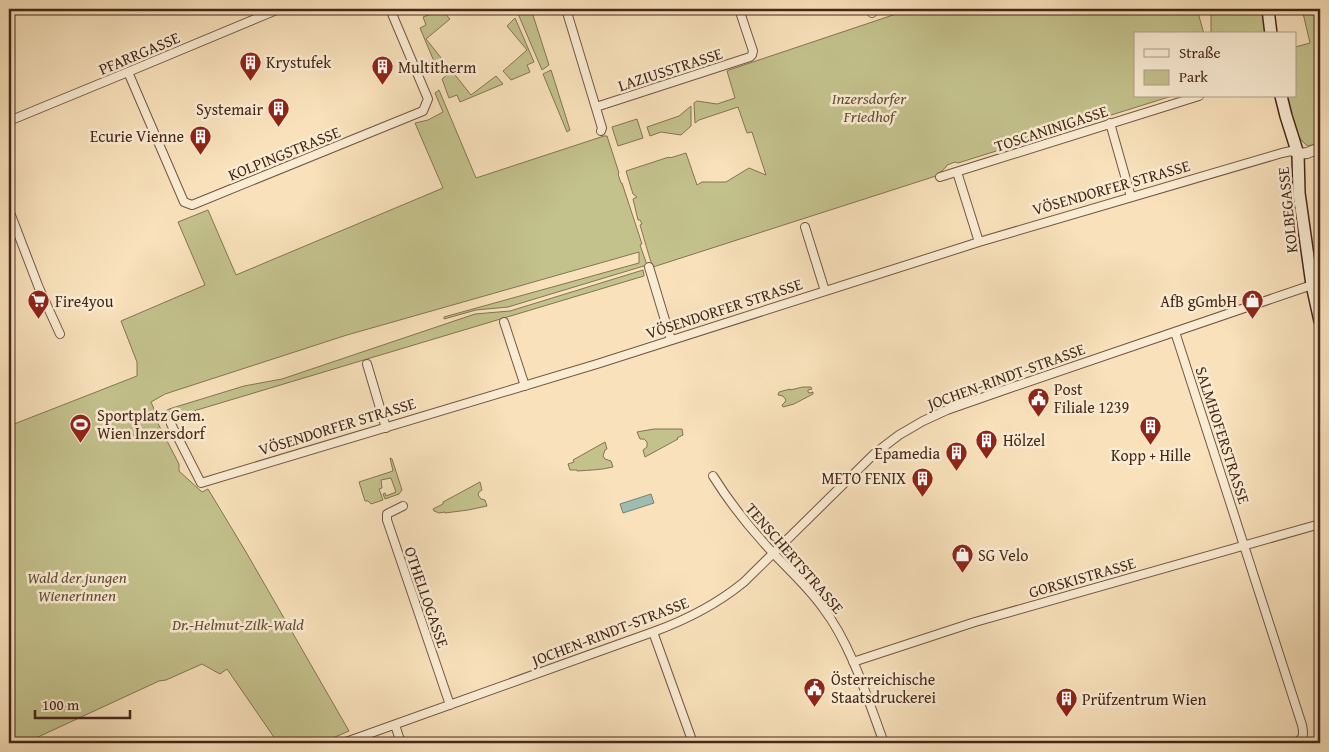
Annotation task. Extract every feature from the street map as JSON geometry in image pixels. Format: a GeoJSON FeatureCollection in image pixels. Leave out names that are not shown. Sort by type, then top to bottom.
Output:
{"type":"FeatureCollection","features":[{"type":"Feature","properties":{"kind":"main road"},"geometry":{"type":"LineString","coordinates":[[1268,9],[1271,32]]}},
{"type":"Feature","properties":{"kind":"main road","name":"KOLBEGASSE"},"geometry":{"type":"LineString","coordinates":[[1282,98],[1298,154],[1299,193],[1312,285],[1320,321]]}},
{"type":"Feature","properties":{"kind":"street","name":"PFARRGASSE"},"geometry":{"type":"LineString","coordinates":[[9,121],[279,9]]}},
{"type":"Feature","properties":{"kind":"street","name":"KOLPINGSTRASSE"},"geometry":{"type":"LineString","coordinates":[[128,72],[184,202],[192,205],[423,111],[428,99],[390,9]]}},
{"type":"Feature","properties":{"kind":"street"},"geometry":{"type":"LineString","coordinates":[[566,9],[596,107],[602,128],[601,131]]}},
{"type":"Feature","properties":{"kind":"street","name":"LAZIUSSTRASSE"},"geometry":{"type":"LineString","coordinates":[[596,107],[750,57],[752,51],[739,9]]}},
{"type":"Feature","properties":{"kind":"street","name":"TOSCANINIGASSE"},"geometry":{"type":"LineString","coordinates":[[940,177],[1191,98]]}},
{"type":"Feature","properties":{"kind":"street"},"geometry":{"type":"LineString","coordinates":[[1110,123],[1132,198]]}},
{"type":"Feature","properties":{"kind":"street","name":"VÖSENDORFER STRASSE"},"geometry":{"type":"LineString","coordinates":[[172,424],[201,483],[525,386],[979,242],[1282,153],[1307,153],[1320,148]]}},
{"type":"Feature","properties":{"kind":"street"},"geometry":{"type":"LineString","coordinates":[[957,172],[979,242]]}},
{"type":"Feature","properties":{"kind":"street"},"geometry":{"type":"LineString","coordinates":[[9,210],[39,288],[60,334]]}},
{"type":"Feature","properties":{"kind":"street"},"geometry":{"type":"LineString","coordinates":[[805,226],[826,291]]}},
{"type":"Feature","properties":{"kind":"street"},"geometry":{"type":"LineString","coordinates":[[649,267],[671,340]]}},
{"type":"Feature","properties":{"kind":"street","name":"JOCHEN-RINDT-STRASSE"},"geometry":{"type":"LineString","coordinates":[[343,743],[653,632],[690,617],[721,600],[774,554],[874,454],[899,435],[923,421],[947,410],[1312,285]]}},
{"type":"Feature","properties":{"kind":"street"},"geometry":{"type":"LineString","coordinates":[[504,322],[525,386]]}},
{"type":"Feature","properties":{"kind":"street","name":"SALMHOFERSTRASSE"},"geometry":{"type":"LineString","coordinates":[[1175,332],[1302,725],[1304,734],[1301,740],[1296,743]]}},
{"type":"Feature","properties":{"kind":"street"},"geometry":{"type":"LineString","coordinates":[[367,364],[386,428]]}},
{"type":"Feature","properties":{"kind":"street","name":"TENSCHERTSTRASSE"},"geometry":{"type":"LineString","coordinates":[[713,476],[739,514],[823,608],[839,633],[853,662],[884,743]]}},
{"type":"Feature","properties":{"kind":"street","name":"OTHELLOGASSE"},"geometry":{"type":"LineString","coordinates":[[403,506],[387,514],[387,520],[450,705]]}},
{"type":"Feature","properties":{"kind":"street","name":"GORSKISTRASSE"},"geometry":{"type":"LineString","coordinates":[[853,662],[1048,600],[1320,524]]}},
{"type":"Feature","properties":{"kind":"street"},"geometry":{"type":"LineString","coordinates":[[653,632],[693,743]]}},
{"type":"Feature","properties":{"kind":"street"},"geometry":{"type":"LineString","coordinates":[[395,725],[401,743]]}},
{"type":"Feature","properties":{"kind":"green space"},"geometry":{"type":"Polygon","coordinates":[[[516,9],[531,9],[549,65],[542,70],[516,9]]]}},
{"type":"Feature","properties":{"kind":"green space","name":"Inzersdorfer Friedhof"},"geometry":{"type":"Polygon","coordinates":[[[911,9],[1197,9],[1203,32],[1134,32],[1134,98],[1166,98],[958,163],[955,162],[947,165],[936,176],[653,267],[640,225],[642,224],[638,220],[633,199],[637,197],[633,194],[626,171],[686,153],[697,185],[702,182],[726,182],[749,168],[766,175],[752,132],[747,133],[738,107],[695,123],[694,103],[697,101],[717,104],[735,98],[727,71],[911,9]]]}},
{"type":"Feature","properties":{"kind":"green space"},"geometry":{"type":"Polygon","coordinates":[[[1211,9],[1262,9],[1265,32],[1211,32],[1211,9]]]}},
{"type":"Feature","properties":{"kind":"green space"},"geometry":{"type":"Polygon","coordinates":[[[1302,9],[1320,9],[1320,143],[1308,146],[1296,131],[1286,98],[1296,98],[1296,47],[1310,43],[1302,9]]]}},
{"type":"Feature","properties":{"kind":"green space"},"geometry":{"type":"Polygon","coordinates":[[[442,10],[450,19],[426,39],[446,64],[438,71],[420,28],[426,25],[423,17],[442,10]]]}},
{"type":"Feature","properties":{"kind":"green space"},"geometry":{"type":"Polygon","coordinates":[[[515,18],[534,62],[527,65],[530,72],[511,80],[503,71],[527,50],[507,26],[515,18]]]}},
{"type":"Feature","properties":{"kind":"green space"},"geometry":{"type":"Polygon","coordinates":[[[551,70],[570,130],[567,132],[543,74],[551,70]]]}},
{"type":"Feature","properties":{"kind":"green space"},"geometry":{"type":"Polygon","coordinates":[[[452,71],[471,95],[496,76],[503,84],[460,102],[457,95],[449,98],[442,79],[452,71]]]}},
{"type":"Feature","properties":{"kind":"green space"},"geometry":{"type":"Polygon","coordinates":[[[439,90],[476,178],[607,136],[647,265],[508,307],[476,310],[444,319],[444,317],[639,263],[639,252],[347,335],[165,394],[151,402],[154,409],[153,414],[179,464],[179,471],[202,492],[208,489],[349,731],[321,743],[278,743],[227,669],[220,674],[202,664],[166,680],[159,681],[25,743],[10,742],[9,426],[137,376],[137,362],[121,321],[205,285],[178,222],[208,210],[236,275],[443,188],[415,123],[428,120],[443,112],[435,93],[439,90]]]}},
{"type":"Feature","properties":{"kind":"green space"},"geometry":{"type":"Polygon","coordinates":[[[691,106],[691,126],[681,135],[661,132],[650,136],[647,127],[679,116],[691,106]]]}},
{"type":"Feature","properties":{"kind":"green space"},"geometry":{"type":"Polygon","coordinates":[[[637,119],[643,138],[618,146],[612,127],[637,119]]]}},
{"type":"Feature","properties":{"kind":"green space"},"geometry":{"type":"Polygon","coordinates":[[[643,270],[644,276],[167,419],[163,423],[159,416],[169,409],[244,386],[282,379],[475,314],[510,311],[643,270]]]}},
{"type":"Feature","properties":{"kind":"green space"},"geometry":{"type":"Polygon","coordinates":[[[811,387],[812,389],[808,390],[808,392],[813,392],[813,394],[794,404],[783,407],[782,405],[786,400],[783,396],[778,395],[779,392],[811,387]]]}},
{"type":"Feature","properties":{"kind":"green space"},"geometry":{"type":"Polygon","coordinates":[[[654,429],[682,429],[683,435],[645,457],[643,450],[647,447],[647,442],[644,439],[640,439],[637,432],[654,429]]]}},
{"type":"Feature","properties":{"kind":"green space"},"geometry":{"type":"Polygon","coordinates":[[[605,442],[607,449],[603,456],[611,461],[613,467],[570,470],[568,464],[574,462],[573,460],[605,442]]]}},
{"type":"Feature","properties":{"kind":"green space"},"geometry":{"type":"Polygon","coordinates":[[[390,458],[392,459],[402,490],[399,494],[385,499],[383,494],[385,493],[386,496],[396,492],[391,478],[381,480],[382,488],[379,489],[383,500],[371,504],[365,501],[359,482],[393,471],[390,458]]]}},
{"type":"Feature","properties":{"kind":"green space"},"geometry":{"type":"Polygon","coordinates":[[[480,482],[482,490],[478,495],[481,499],[485,500],[487,506],[445,513],[434,511],[433,509],[443,504],[443,502],[480,482]]]}},
{"type":"Feature","properties":{"kind":"shaded area"},"geometry":{"type":"Polygon","coordinates":[[[651,494],[654,503],[623,513],[620,504],[651,494]]]}},
{"type":"Feature","properties":{"kind":"place","name":"Krystufek"},"geometry":{"type":"Point","coordinates":[250,81]}},
{"type":"Feature","properties":{"kind":"place","name":"Multitherm"},"geometry":{"type":"Point","coordinates":[382,86]}},
{"type":"Feature","properties":{"kind":"place","name":"Systemair"},"geometry":{"type":"Point","coordinates":[279,128]}},
{"type":"Feature","properties":{"kind":"place","name":"Ecurie Vienne"},"geometry":{"type":"Point","coordinates":[200,155]}},
{"type":"Feature","properties":{"kind":"place","name":"Fire4you"},"geometry":{"type":"Point","coordinates":[39,320]}},
{"type":"Feature","properties":{"kind":"place","name":"AfB gGmbH"},"geometry":{"type":"Point","coordinates":[1253,320]}},
{"type":"Feature","properties":{"kind":"place","name":"Post Filiale 1239"},"geometry":{"type":"Point","coordinates":[1038,417]}},
{"type":"Feature","properties":{"kind":"place","name":"Sportplatz Gem. Wien Inzersdorf"},"geometry":{"type":"Point","coordinates":[81,443]}},
{"type":"Feature","properties":{"kind":"place","name":"Kopp + Hille"},"geometry":{"type":"Point","coordinates":[1151,445]}},
{"type":"Feature","properties":{"kind":"place","name":"Hölzel"},"geometry":{"type":"Point","coordinates":[987,459]}},
{"type":"Feature","properties":{"kind":"place","name":"Epamedia"},"geometry":{"type":"Point","coordinates":[956,472]}},
{"type":"Feature","properties":{"kind":"place","name":"METO FENIX"},"geometry":{"type":"Point","coordinates":[922,497]}},
{"type":"Feature","properties":{"kind":"place","name":"SG Velo"},"geometry":{"type":"Point","coordinates":[962,574]}},
{"type":"Feature","properties":{"kind":"place","name":"Österreichische Staatsdruckerei"},"geometry":{"type":"Point","coordinates":[815,707]}},
{"type":"Feature","properties":{"kind":"place","name":"Prüfzentrum Wien"},"geometry":{"type":"Point","coordinates":[1066,718]}},
{"type":"Feature","properties":{"kind":"park label","name":"Wald der jungen Wienerinnen"},"geometry":{"type":"Point","coordinates":[77,586]}},
{"type":"Feature","properties":{"kind":"park label","name":"Dr.-Helmut-Zilk-Wald"},"geometry":{"type":"Point","coordinates":[238,624]}}]}
